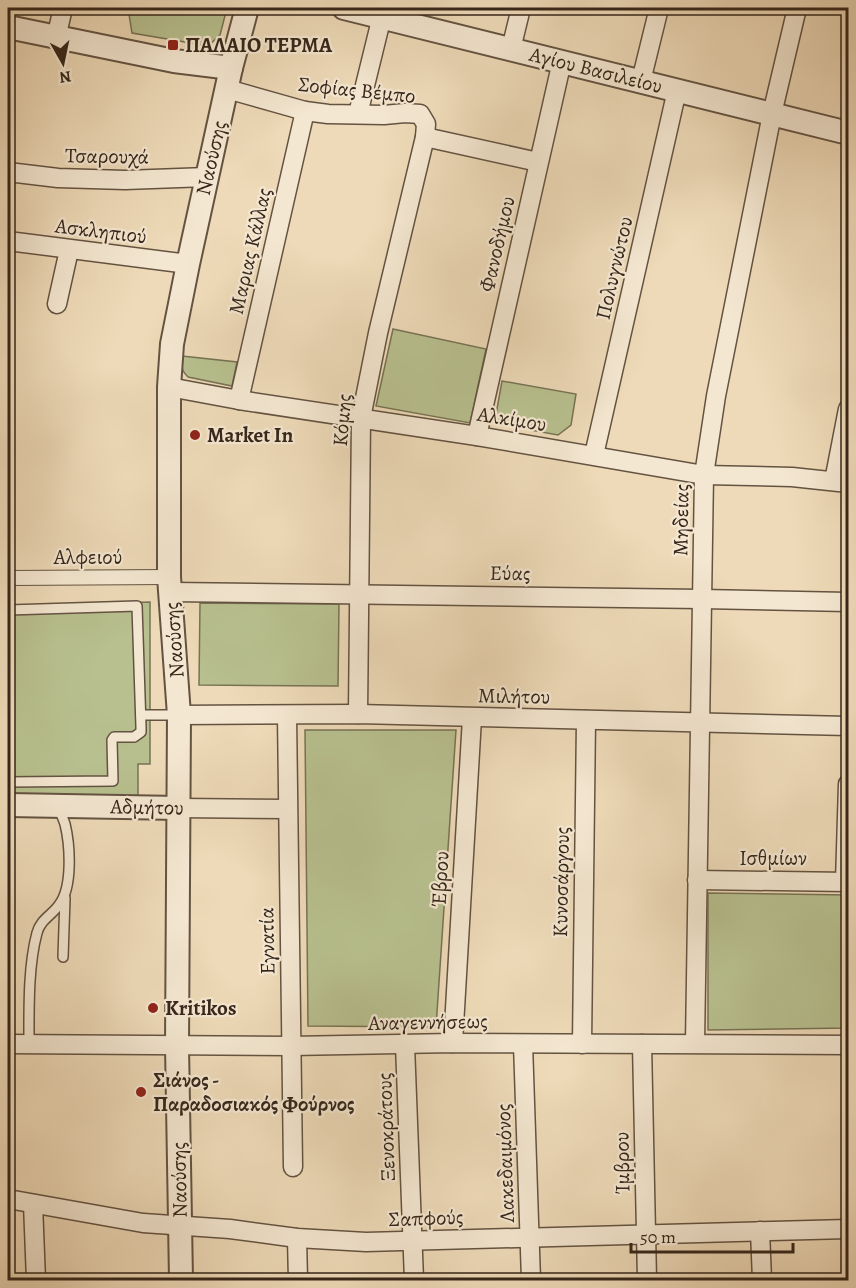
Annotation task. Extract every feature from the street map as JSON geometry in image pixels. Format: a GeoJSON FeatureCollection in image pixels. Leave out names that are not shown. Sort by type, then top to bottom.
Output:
{"type":"FeatureCollection","features":[{"type":"Feature","properties":{"kind":"street"},"geometry":{"type":"LineString","coordinates":[[56,38],[63,8]]}},
{"type":"Feature","properties":{"kind":"street","name":"Ναούσης"},"geometry":{"type":"LineString","coordinates":[[181,1281],[177,1046],[178,715],[170,584],[169,387],[172,344],[188,264],[229,78],[247,8]]}},
{"type":"Feature","properties":{"kind":"street","name":"Αγίου Βασιλείου"},"geometry":{"type":"LineString","coordinates":[[344,8],[382,12],[511,49],[849,133]]}},
{"type":"Feature","properties":{"kind":"street"},"geometry":{"type":"LineString","coordinates":[[511,49],[521,8]]}},
{"type":"Feature","properties":{"kind":"street"},"geometry":{"type":"LineString","coordinates":[[641,81],[659,8]]}},
{"type":"Feature","properties":{"kind":"street","name":"Μηδείας"},"geometry":{"type":"LineString","coordinates":[[695,1043],[704,475],[716,396],[772,114],[797,8]]}},
{"type":"Feature","properties":{"kind":"street"},"geometry":{"type":"LineString","coordinates":[[358,114],[382,12]]}},
{"type":"Feature","properties":{"kind":"street"},"geometry":{"type":"LineString","coordinates":[[8,27],[174,61],[229,78]]}},
{"type":"Feature","properties":{"kind":"street","name":"Φανοδήμου"},"geometry":{"type":"LineString","coordinates":[[477,436],[562,61]]}},
{"type":"Feature","properties":{"kind":"street","name":"Σοφίας Βέμπο"},"geometry":{"type":"LineString","coordinates":[[229,78],[305,111],[328,114],[420,114],[426,124],[425,137],[538,162]]}},
{"type":"Feature","properties":{"kind":"street","name":"Πολυγνώτου"},"geometry":{"type":"LineString","coordinates":[[594,455],[677,90]]}},
{"type":"Feature","properties":{"kind":"street","name":"Μαριας Κάλλας"},"geometry":{"type":"LineString","coordinates":[[239,400],[305,111]]}},
{"type":"Feature","properties":{"kind":"street","name":"Κόμης"},"geometry":{"type":"LineString","coordinates":[[358,714],[362,418],[378,333],[425,137]]}},
{"type":"Feature","properties":{"kind":"street","name":"Τσαρουχά"},"geometry":{"type":"LineString","coordinates":[[8,172],[57,178],[125,180],[207,177]]}},
{"type":"Feature","properties":{"kind":"street","name":"Ασκληπιού"},"geometry":{"type":"LineString","coordinates":[[8,241],[188,264]]}},
{"type":"Feature","properties":{"kind":"street"},"geometry":{"type":"LineString","coordinates":[[57,303],[69,250]]}},
{"type":"Feature","properties":{"kind":"street","name":"Αλκίμου"},"geometry":{"type":"LineString","coordinates":[[169,387],[594,455],[704,475],[792,477],[842,482]]}},
{"type":"Feature","properties":{"kind":"street"},"geometry":{"type":"LineString","coordinates":[[842,482],[849,409]]}},
{"type":"Feature","properties":{"kind":"street","name":"Αλφειού"},"geometry":{"type":"LineString","coordinates":[[8,578],[170,584]]}},
{"type":"Feature","properties":{"kind":"street","name":"Εύας"},"geometry":{"type":"LineString","coordinates":[[170,584],[360,594],[849,602]]}},
{"type":"Feature","properties":{"kind":"street","name":"Μιλήτου"},"geometry":{"type":"LineString","coordinates":[[178,715],[358,714],[849,726]]}},
{"type":"Feature","properties":{"kind":"street","name":"Εγνατία"},"geometry":{"type":"LineString","coordinates":[[287,715],[293,1167]]}},
{"type":"Feature","properties":{"kind":"street","name":"Έβρου"},"geometry":{"type":"LineString","coordinates":[[453,1043],[472,718]]}},
{"type":"Feature","properties":{"kind":"street","name":"Κυνοσάργους"},"geometry":{"type":"LineString","coordinates":[[582,1044],[586,720]]}},
{"type":"Feature","properties":{"kind":"street"},"geometry":{"type":"LineString","coordinates":[[847,882],[849,784]]}},
{"type":"Feature","properties":{"kind":"street","name":"Αδμήτου"},"geometry":{"type":"LineString","coordinates":[[8,805],[287,809]]}},
{"type":"Feature","properties":{"kind":"street","name":"Ισθμίων"},"geometry":{"type":"LineString","coordinates":[[697,880],[847,882]]}},
{"type":"Feature","properties":{"kind":"street","name":"Αναγεννήσεως"},"geometry":{"type":"LineString","coordinates":[[8,1044],[291,1046],[695,1043],[849,1045]]}},
{"type":"Feature","properties":{"kind":"street","name":"Λακεδαιμόνος"},"geometry":{"type":"LineString","coordinates":[[523,1044],[531,1281]]}},
{"type":"Feature","properties":{"kind":"street","name":"Ίμβρου"},"geometry":{"type":"LineString","coordinates":[[642,1044],[647,1281]]}},
{"type":"Feature","properties":{"kind":"street","name":"Ξενοκράτους"},"geometry":{"type":"LineString","coordinates":[[405,1045],[414,1281]]}},
{"type":"Feature","properties":{"kind":"street","name":"Σαπφούς"},"geometry":{"type":"LineString","coordinates":[[8,1199],[143,1223],[230,1229],[297,1238],[366,1242],[849,1229]]}},
{"type":"Feature","properties":{"kind":"street"},"geometry":{"type":"LineString","coordinates":[[33,1204],[36,1281]]}},
{"type":"Feature","properties":{"kind":"street"},"geometry":{"type":"LineString","coordinates":[[760,1231],[762,1281]]}},
{"type":"Feature","properties":{"kind":"street"},"geometry":{"type":"LineString","coordinates":[[297,1238],[298,1281]]}},
{"type":"Feature","properties":{"kind":"lane"},"geometry":{"type":"LineString","coordinates":[[8,609],[137,606],[141,715],[141,732],[134,737],[114,737],[112,740],[113,781],[8,782]]}},
{"type":"Feature","properties":{"kind":"lane"},"geometry":{"type":"LineString","coordinates":[[141,715],[178,715]]}},
{"type":"Feature","properties":{"kind":"lane"},"geometry":{"type":"LineString","coordinates":[[58,806],[68,843],[63,957]]}},
{"type":"Feature","properties":{"kind":"lane"},"geometry":{"type":"LineString","coordinates":[[29,1044],[30,992],[37,930],[65,895]]}},
{"type":"Feature","properties":{"kind":"green space"},"geometry":{"type":"Polygon","coordinates":[[[128,8],[227,8],[220,35],[208,46],[132,33],[128,8]]]}},
{"type":"Feature","properties":{"kind":"green space"},"geometry":{"type":"Polygon","coordinates":[[[393,329],[486,349],[470,423],[376,406],[393,329]]]}},
{"type":"Feature","properties":{"kind":"green space"},"geometry":{"type":"Polygon","coordinates":[[[182,356],[237,362],[232,386],[188,377],[182,368],[182,356]]]}},
{"type":"Feature","properties":{"kind":"green space"},"geometry":{"type":"Polygon","coordinates":[[[502,381],[576,394],[571,425],[558,435],[530,430],[531,426],[495,420],[502,381]]]}},
{"type":"Feature","properties":{"kind":"green space"},"geometry":{"type":"Polygon","coordinates":[[[150,602],[150,764],[138,764],[138,796],[8,794],[8,606],[150,602]]]}},
{"type":"Feature","properties":{"kind":"green space"},"geometry":{"type":"Polygon","coordinates":[[[200,603],[339,604],[338,686],[199,685],[200,603]]]}},
{"type":"Feature","properties":{"kind":"green space"},"geometry":{"type":"Polygon","coordinates":[[[305,730],[456,730],[436,1027],[308,1026],[305,730]]]}},
{"type":"Feature","properties":{"kind":"green space"},"geometry":{"type":"Polygon","coordinates":[[[708,893],[848,895],[848,1028],[708,1030],[708,893]]]}},
{"type":"Feature","properties":{"kind":"place","name":"ΠΑΛΑΙΟ ΤΕΡΜΑ"},"geometry":{"type":"Point","coordinates":[173,45]}},
{"type":"Feature","properties":{"kind":"place","name":"Market In"},"geometry":{"type":"Point","coordinates":[195,435]}},
{"type":"Feature","properties":{"kind":"place","name":"Kritikos"},"geometry":{"type":"Point","coordinates":[153,1008]}},
{"type":"Feature","properties":{"kind":"place","name":"Σιάνος - Παραδοσιακός Φούρνος"},"geometry":{"type":"Point","coordinates":[141,1092]}}]}
